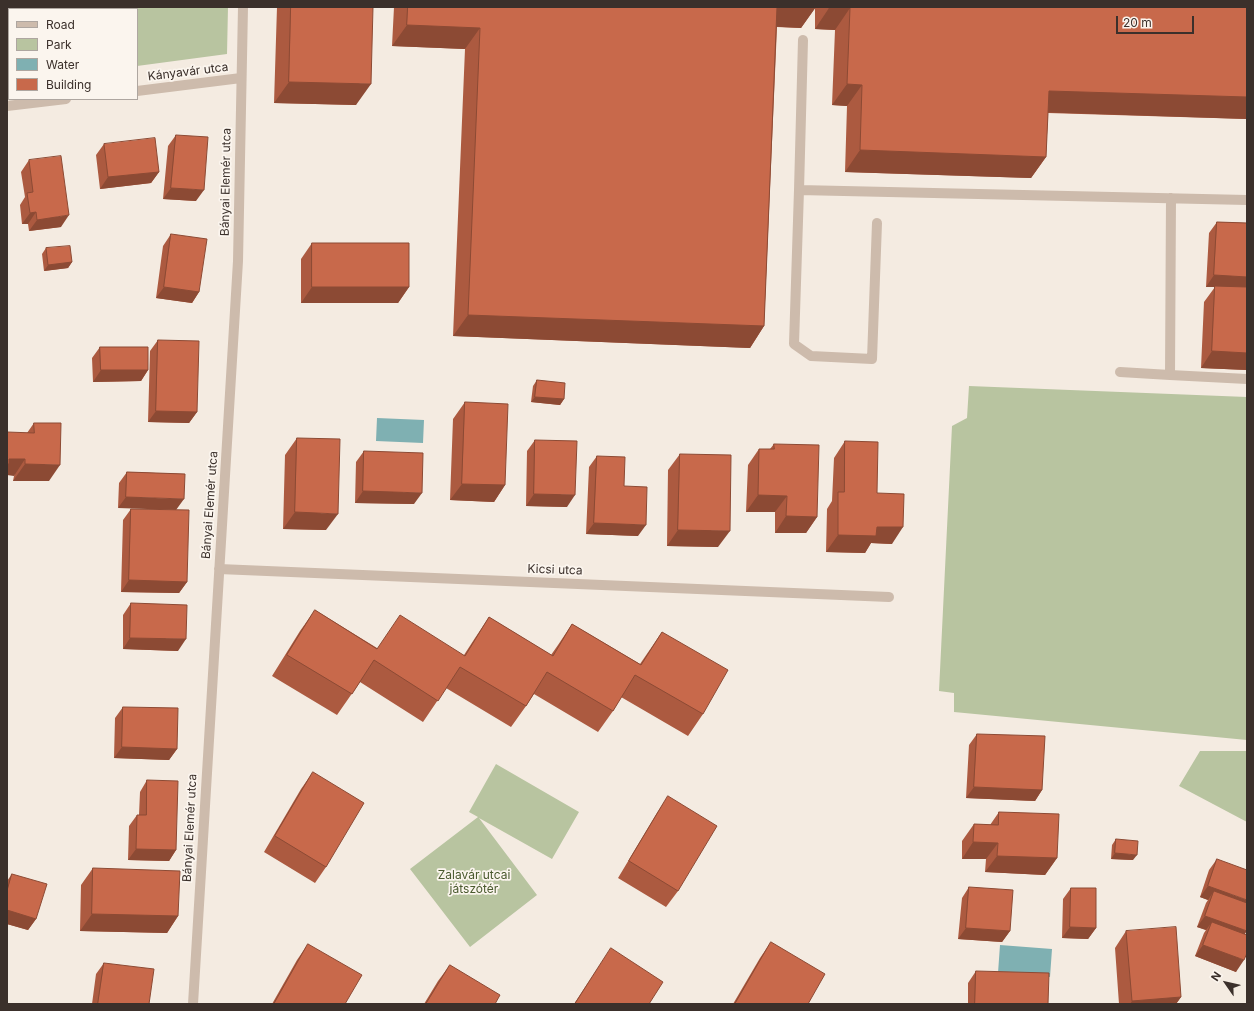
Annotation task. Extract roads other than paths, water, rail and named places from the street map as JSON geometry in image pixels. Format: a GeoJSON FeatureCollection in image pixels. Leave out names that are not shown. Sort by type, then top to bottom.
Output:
{"type":"FeatureCollection","features":[{"type":"Feature","properties":{"kind":"street","name":"Bányai Elemér utca"},"geometry":{"type":"LineString","coordinates":[[193,1004],[238,261],[243,7]]}},
{"type":"Feature","properties":{"kind":"street"},"geometry":{"type":"LineString","coordinates":[[803,40],[794,344],[811,356],[872,359],[877,223]]}},
{"type":"Feature","properties":{"kind":"street","name":"Kányavár utca"},"geometry":{"type":"LineString","coordinates":[[138,91],[241,78]]}},
{"type":"Feature","properties":{"kind":"street"},"geometry":{"type":"LineString","coordinates":[[7,106],[58,100]]}},
{"type":"Feature","properties":{"kind":"street"},"geometry":{"type":"LineString","coordinates":[[799,190],[1247,200]]}},
{"type":"Feature","properties":{"kind":"street"},"geometry":{"type":"LineString","coordinates":[[1170,375],[1172,198]]}},
{"type":"Feature","properties":{"kind":"street"},"geometry":{"type":"LineString","coordinates":[[1120,372],[1247,379]]}},
{"type":"Feature","properties":{"kind":"street","name":"Kicsi utca"},"geometry":{"type":"LineString","coordinates":[[219,570],[889,597]]}},
{"type":"Feature","properties":{"kind":"water"},"geometry":{"type":"Polygon","coordinates":[[[377,418],[424,420],[423,443],[376,441],[377,418]]]}},
{"type":"Feature","properties":{"kind":"water"},"geometry":{"type":"Polygon","coordinates":[[[1000,945],[1052,949],[1050,977],[998,973],[1000,945]]]}},
{"type":"Feature","properties":{"kind":"park label","name":"Zalavár utcai játszótér"},"geometry":{"type":"Point","coordinates":[474,882]}}]}
